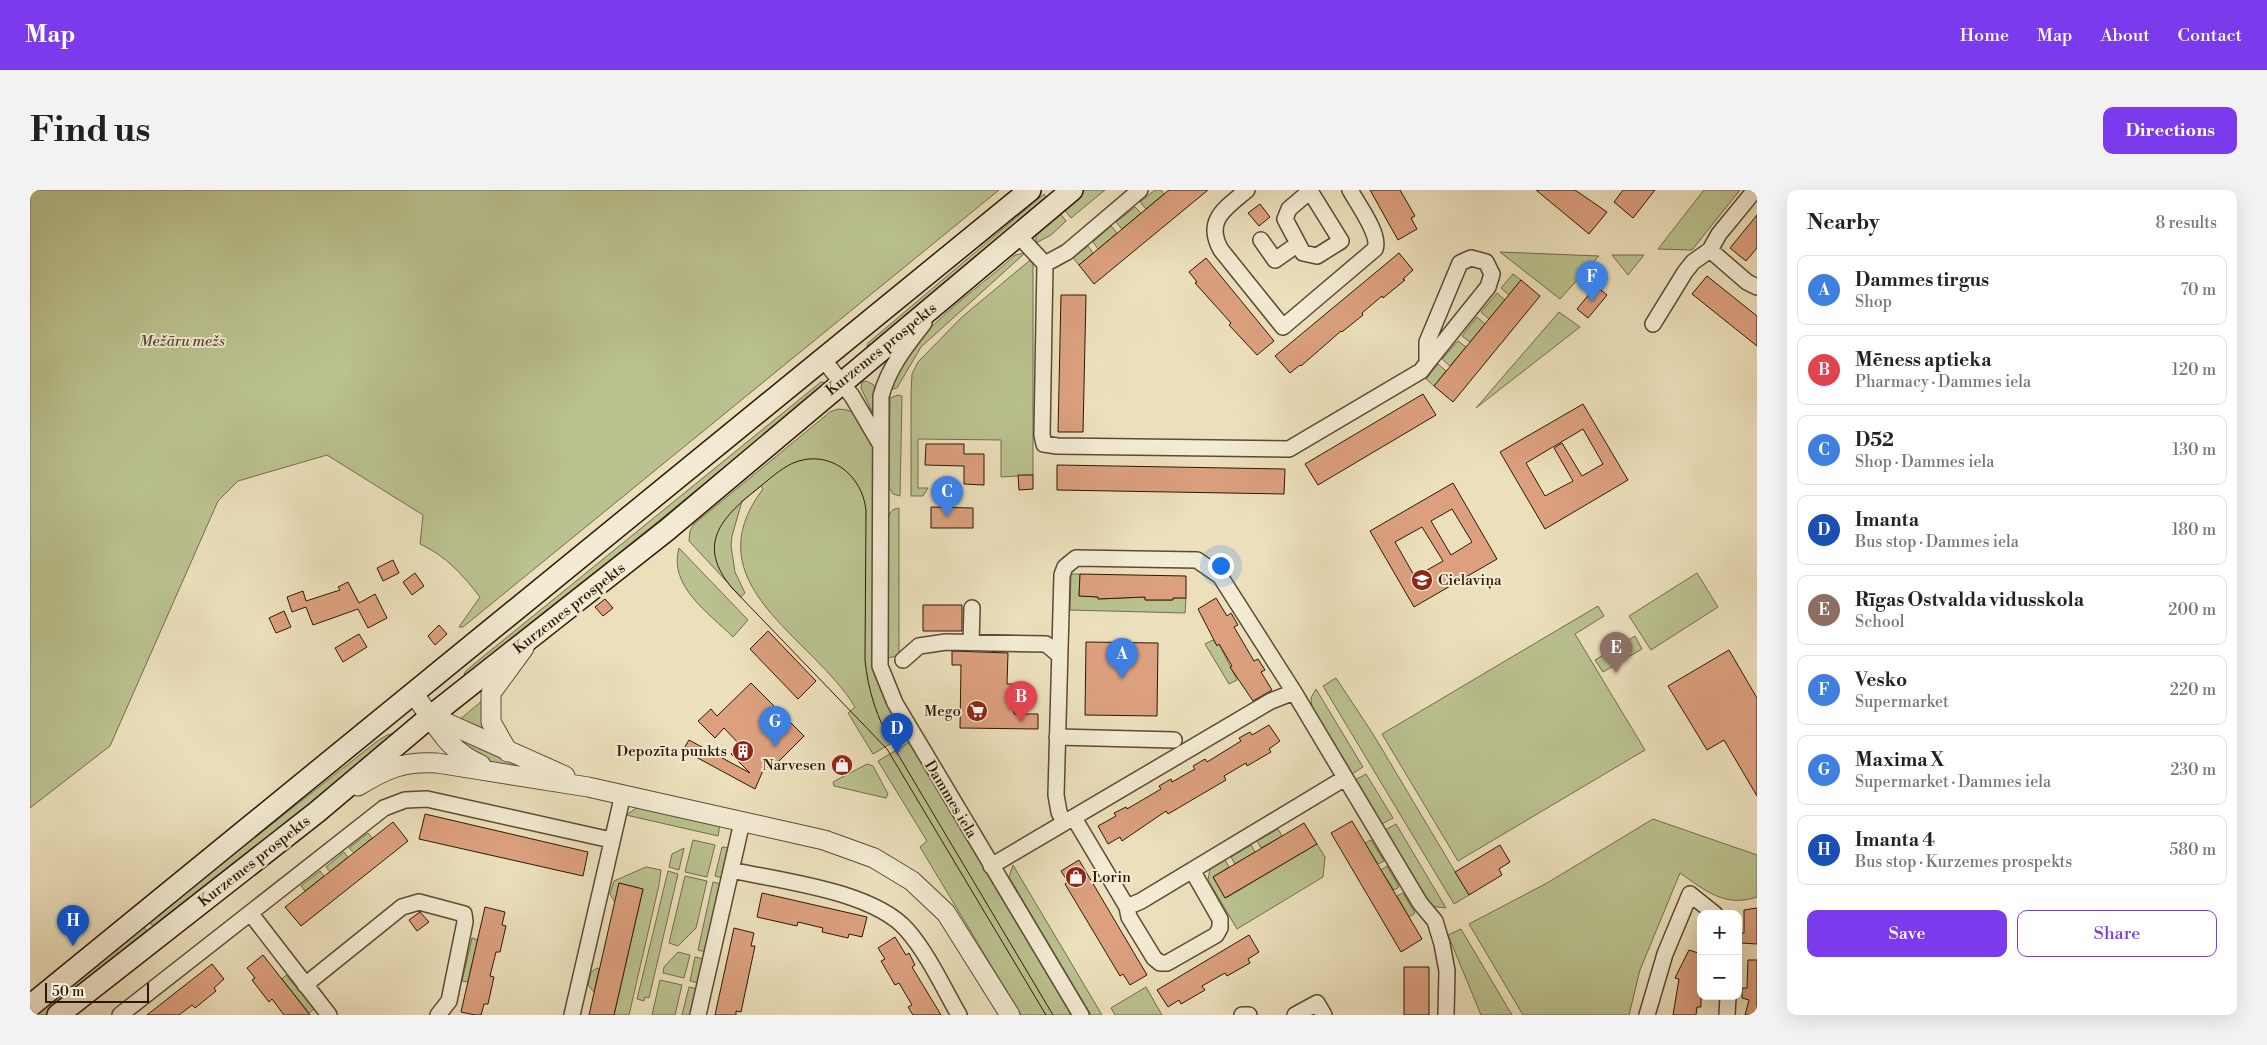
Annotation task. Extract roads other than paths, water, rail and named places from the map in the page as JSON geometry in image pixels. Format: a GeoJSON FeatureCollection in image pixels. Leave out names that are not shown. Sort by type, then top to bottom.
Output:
{"type":"FeatureCollection","features":[{"type":"Feature","properties":{"kind":"main road","name":"Kurzemes prospekts"},"geometry":{"type":"LineString","coordinates":[[30,1006],[1030,190]]}},
{"type":"Feature","properties":{"kind":"main road","name":"Kurzemes prospekts"},"geometry":{"type":"LineString","coordinates":[[58,1015],[317,812],[431,716],[667,530],[1072,190]]}},
{"type":"Feature","properties":{"kind":"street"},"geometry":{"type":"LineString","coordinates":[[1045,264],[1067,252],[1140,190]]}},
{"type":"Feature","properties":{"kind":"street"},"geometry":{"type":"LineString","coordinates":[[1248,190],[1218,218],[1214,226],[1215,238],[1221,250],[1282,327],[1375,249],[1377,244],[1374,233],[1350,190]]}},
{"type":"Feature","properties":{"kind":"street"},"geometry":{"type":"LineString","coordinates":[[1653,324],[1685,272],[1693,262],[1710,250],[1719,234],[1755,190]]}},
{"type":"Feature","properties":{"kind":"street"},"geometry":{"type":"LineString","coordinates":[[1310,191],[1341,241],[1317,256],[1303,253],[1285,219],[1299,193],[1310,191]]}},
{"type":"Feature","properties":{"kind":"street"},"geometry":{"type":"LineString","coordinates":[[1018,235],[1045,264],[1042,435],[1044,444],[1057,446],[1289,449],[1414,377],[1427,363],[1488,287],[1492,274],[1486,262],[1471,258],[1460,263],[1426,342],[1427,363]]}},
{"type":"Feature","properties":{"kind":"street"},"geometry":{"type":"LineString","coordinates":[[1260,240],[1275,260],[1298,244]]}},
{"type":"Feature","properties":{"kind":"street"},"geometry":{"type":"LineString","coordinates":[[1710,250],[1747,282],[1757,287]]}},
{"type":"Feature","properties":{"kind":"street","name":"Dammes iela"},"geometry":{"type":"LineString","coordinates":[[944,298],[901,351],[886,379],[881,396],[880,666],[895,703],[1080,1015]]}},
{"type":"Feature","properties":{"kind":"street","name":"Dammes iela"},"geometry":{"type":"LineString","coordinates":[[824,360],[868,420],[881,446]]}},
{"type":"Feature","properties":{"kind":"street"},"geometry":{"type":"LineString","coordinates":[[1192,870],[1220,919],[1220,928],[1216,935],[1167,963],[1160,963],[1154,958],[1129,917],[1127,907],[1069,821],[1059,812],[1056,795],[1062,575],[1065,567],[1076,558],[1197,560],[1220,576],[1294,692],[1420,902],[1435,921],[1448,971],[1446,1015]]}},
{"type":"Feature","properties":{"kind":"street"},"geometry":{"type":"LineString","coordinates":[[971,642],[972,608]]}},
{"type":"Feature","properties":{"kind":"street"},"geometry":{"type":"LineString","coordinates":[[508,752],[491,722],[491,693],[530,639]]}},
{"type":"Feature","properties":{"kind":"street"},"geometry":{"type":"LineString","coordinates":[[903,660],[919,646],[946,642],[1046,644],[1060,655]]}},
{"type":"Feature","properties":{"kind":"street"},"geometry":{"type":"LineString","coordinates":[[991,866],[1271,701],[1294,692]]}},
{"type":"Feature","properties":{"kind":"street"},"geometry":{"type":"LineString","coordinates":[[413,693],[431,716],[440,735],[465,758],[498,773]]}},
{"type":"Feature","properties":{"kind":"street"},"geometry":{"type":"LineString","coordinates":[[431,716],[508,752],[588,786]]}},
{"type":"Feature","properties":{"kind":"street"},"geometry":{"type":"LineString","coordinates":[[1057,737],[1174,740]]}},
{"type":"Feature","properties":{"kind":"street"},"geometry":{"type":"LineString","coordinates":[[317,812],[381,772],[403,764],[416,762],[437,763],[588,786],[850,848],[874,858],[912,881],[946,913],[1010,1015]]}},
{"type":"Feature","properties":{"kind":"street"},"geometry":{"type":"LineString","coordinates":[[1127,907],[1345,778]]}},
{"type":"Feature","properties":{"kind":"street"},"geometry":{"type":"LineString","coordinates":[[572,1015],[622,794]]}},
{"type":"Feature","properties":{"kind":"street"},"geometry":{"type":"LineString","coordinates":[[120,1015],[384,808],[405,800],[427,798],[611,840]]}},
{"type":"Feature","properties":{"kind":"street"},"geometry":{"type":"LineString","coordinates":[[698,1015],[742,822]]}},
{"type":"Feature","properties":{"kind":"street"},"geometry":{"type":"LineString","coordinates":[[731,870],[849,896],[885,911],[907,930],[918,945],[959,1015]]}},
{"type":"Feature","properties":{"kind":"street"},"geometry":{"type":"LineString","coordinates":[[1647,1015],[1665,954],[1690,894],[1710,910]]}},
{"type":"Feature","properties":{"kind":"street"},"geometry":{"type":"LineString","coordinates":[[305,985],[402,907],[419,902],[464,914],[465,922],[449,1001],[438,1015]]}},
{"type":"Feature","properties":{"kind":"street"},"geometry":{"type":"LineString","coordinates":[[251,914],[329,1015]]}},
{"type":"Feature","properties":{"kind":"street"},"geometry":{"type":"LineString","coordinates":[[1727,1015],[1728,1000]]}},
{"type":"Feature","properties":{"kind":"street"},"geometry":{"type":"LineString","coordinates":[[1295,1015],[1317,1003],[1324,1015]]}},
{"type":"Feature","properties":{"kind":"street"},"geometry":{"type":"LineString","coordinates":[[1242,1015],[1248,1015]]}},
{"type":"Feature","properties":{"kind":"tram line"},"geometry":{"type":"LineString","coordinates":[[1046,1015],[887,749],[732,588],[721,573],[716,558],[715,545],[717,533],[724,522],[743,500],[783,468],[793,463],[806,459],[819,459],[831,462],[842,468],[858,486],[866,511],[865,660],[868,683],[878,715],[893,746],[1053,1015]]}},
{"type":"Feature","properties":{"kind":"place","name":"Vesko"},"geometry":{"type":"Point","coordinates":[1592,302]}},
{"type":"Feature","properties":{"kind":"place","name":"D52"},"geometry":{"type":"Point","coordinates":[947,517]}},
{"type":"Feature","properties":{"kind":"place","name":"Cielaviņa"},"geometry":{"type":"Point","coordinates":[1422,580]}},
{"type":"Feature","properties":{"kind":"place","name":"Rīgas Ostvalda vidusskola"},"geometry":{"type":"Point","coordinates":[1616,673]}},
{"type":"Feature","properties":{"kind":"place","name":"Dammes tirgus"},"geometry":{"type":"Point","coordinates":[1122,679]}},
{"type":"Feature","properties":{"kind":"place","name":"Mego"},"geometry":{"type":"Point","coordinates":[977,711]}},
{"type":"Feature","properties":{"kind":"place","name":"Mēness aptieka"},"geometry":{"type":"Point","coordinates":[1021,722]}},
{"type":"Feature","properties":{"kind":"place","name":"Maxima X"},"geometry":{"type":"Point","coordinates":[775,747]}},
{"type":"Feature","properties":{"kind":"place","name":"Depozīta punkts"},"geometry":{"type":"Point","coordinates":[743,751]}},
{"type":"Feature","properties":{"kind":"place","name":"Imanta"},"geometry":{"type":"Point","coordinates":[897,754]}},
{"type":"Feature","properties":{"kind":"place","name":"Narvesen"},"geometry":{"type":"Point","coordinates":[842,765]}},
{"type":"Feature","properties":{"kind":"place","name":"Lorin"},"geometry":{"type":"Point","coordinates":[1076,877]}},
{"type":"Feature","properties":{"kind":"place","name":"Imanta 4"},"geometry":{"type":"Point","coordinates":[73,946]}},
{"type":"Feature","properties":{"kind":"park label","name":"Mežāru mežs"},"geometry":{"type":"Point","coordinates":[182,341]}}]}
